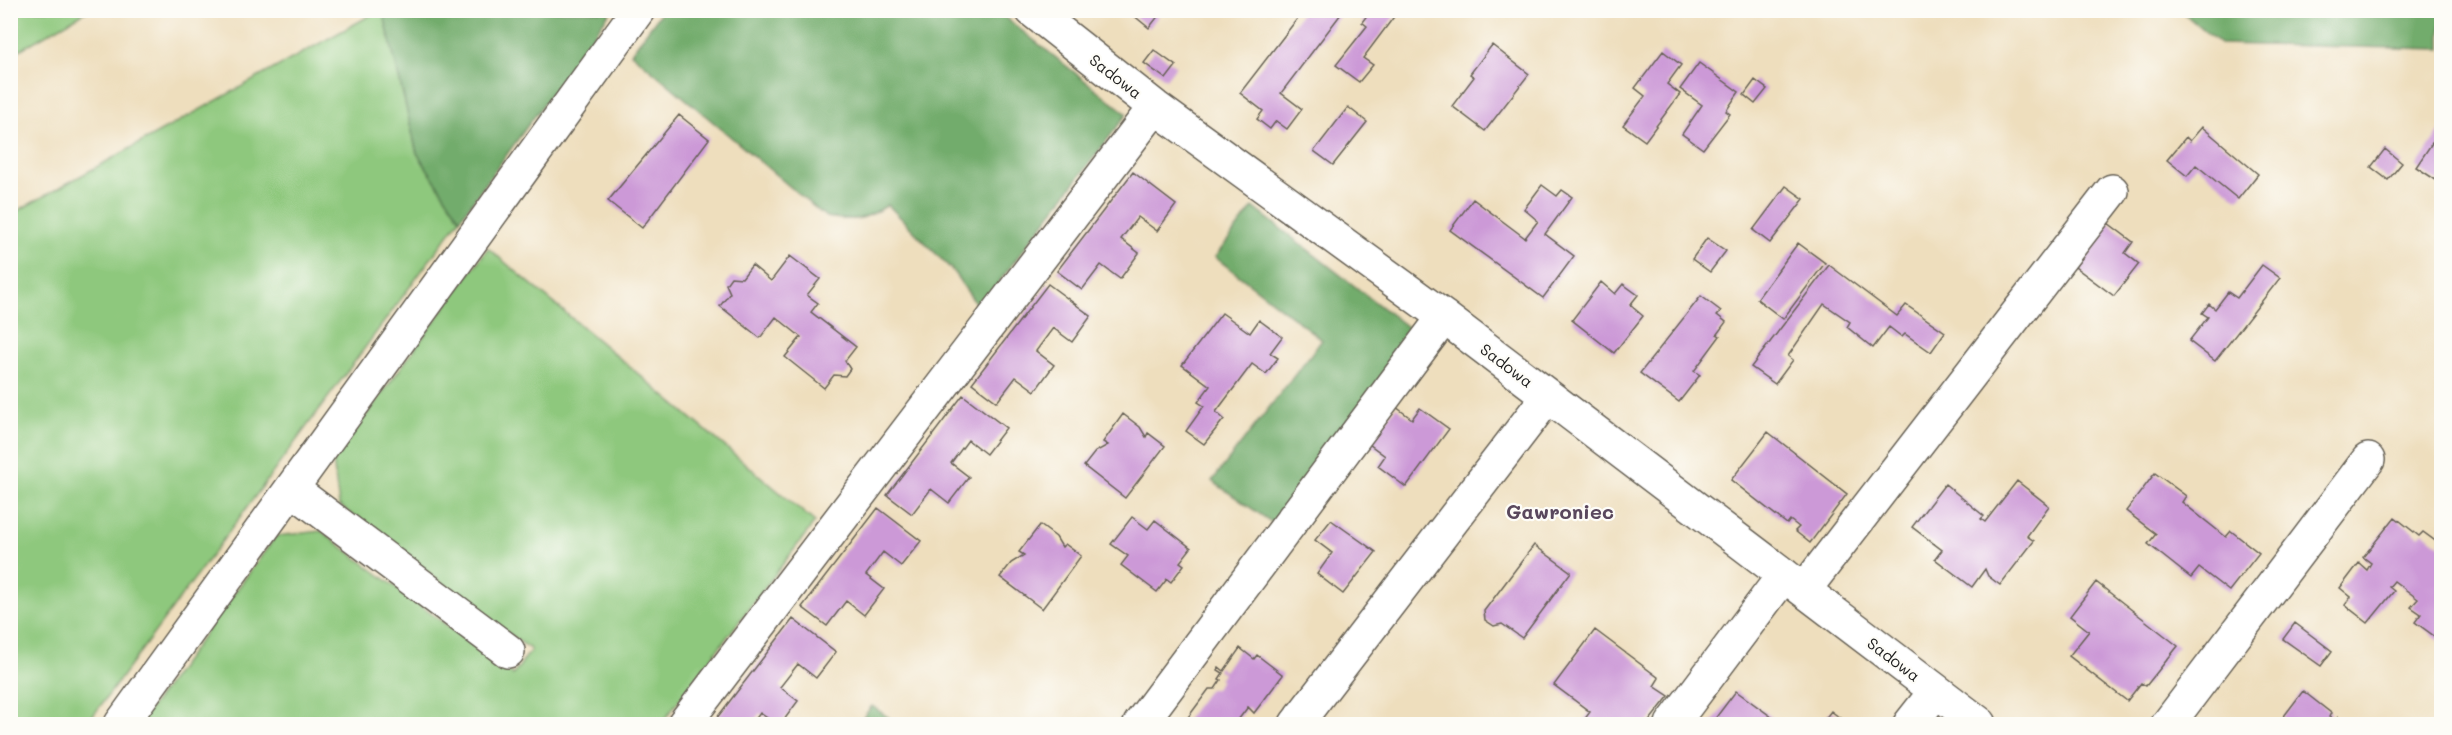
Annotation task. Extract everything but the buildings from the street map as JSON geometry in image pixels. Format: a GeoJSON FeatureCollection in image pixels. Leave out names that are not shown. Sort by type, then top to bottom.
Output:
{"type":"FeatureCollection","features":[{"type":"Feature","properties":{"kind":"street"},"geometry":{"type":"LineString","coordinates":[[122,724],[638,10]]}},
{"type":"Feature","properties":{"kind":"street","name":"Sadowa"},"geometry":{"type":"LineString","coordinates":[[1032,10],[1155,107],[1444,317],[1980,724]]}},
{"type":"Feature","properties":{"kind":"street"},"geometry":{"type":"LineString","coordinates":[[684,724],[1155,107]]}},
{"type":"Feature","properties":{"kind":"street"},"geometry":{"type":"LineString","coordinates":[[1671,724],[1794,583],[2112,191]]}},
{"type":"Feature","properties":{"kind":"street"},"geometry":{"type":"LineString","coordinates":[[1140,724],[1444,317]]}},
{"type":"Feature","properties":{"kind":"street"},"geometry":{"type":"LineString","coordinates":[[1296,724],[1548,396]]}},
{"type":"Feature","properties":{"kind":"street"},"geometry":{"type":"LineString","coordinates":[[2168,724],[2368,460]]}},
{"type":"Feature","properties":{"kind":"street"},"geometry":{"type":"LineString","coordinates":[[292,489],[508,651]]}},
{"type":"Feature","properties":{"kind":"street"},"geometry":{"type":"LineString","coordinates":[[1910,724],[1936,691]]}},
{"type":"Feature","properties":{"kind":"green space"},"geometry":{"type":"Polygon","coordinates":[[[11,10],[87,10],[87,11],[11,55],[11,10]]]}},
{"type":"Feature","properties":{"kind":"green space"},"geometry":{"type":"Polygon","coordinates":[[[383,10],[417,153],[460,219],[87,724],[11,724],[10,215],[383,10]]]}},
{"type":"Feature","properties":{"kind":"green space"},"geometry":{"type":"Polygon","coordinates":[[[383,10],[611,11],[460,219],[417,153],[383,10]]]}},
{"type":"Feature","properties":{"kind":"green space"},"geometry":{"type":"Polygon","coordinates":[[[662,11],[997,11],[1127,114],[979,308],[952,270],[888,205],[859,218],[826,217],[631,53],[662,11]]]}},
{"type":"Feature","properties":{"kind":"green space"},"geometry":{"type":"Polygon","coordinates":[[[2181,11],[2441,11],[2441,49],[2220,44],[2181,11]]]}},
{"type":"Feature","properties":{"kind":"green space"},"geometry":{"type":"Polygon","coordinates":[[[1253,207],[1411,330],[1404,355],[1277,526],[1212,481],[1322,340],[1215,257],[1253,207]]]}},
{"type":"Feature","properties":{"kind":"green space"},"geometry":{"type":"Polygon","coordinates":[[[488,248],[815,522],[661,724],[139,724],[276,536],[321,531],[513,675],[531,650],[339,505],[333,461],[488,248]]]}},
{"type":"Feature","properties":{"kind":"green space"},"geometry":{"type":"Polygon","coordinates":[[[872,706],[898,724],[858,724],[872,706]]]}},
{"type":"Feature","properties":{"kind":"district","name":"Gawroniec"},"geometry":{"type":"Point","coordinates":[1560,511]}}]}
